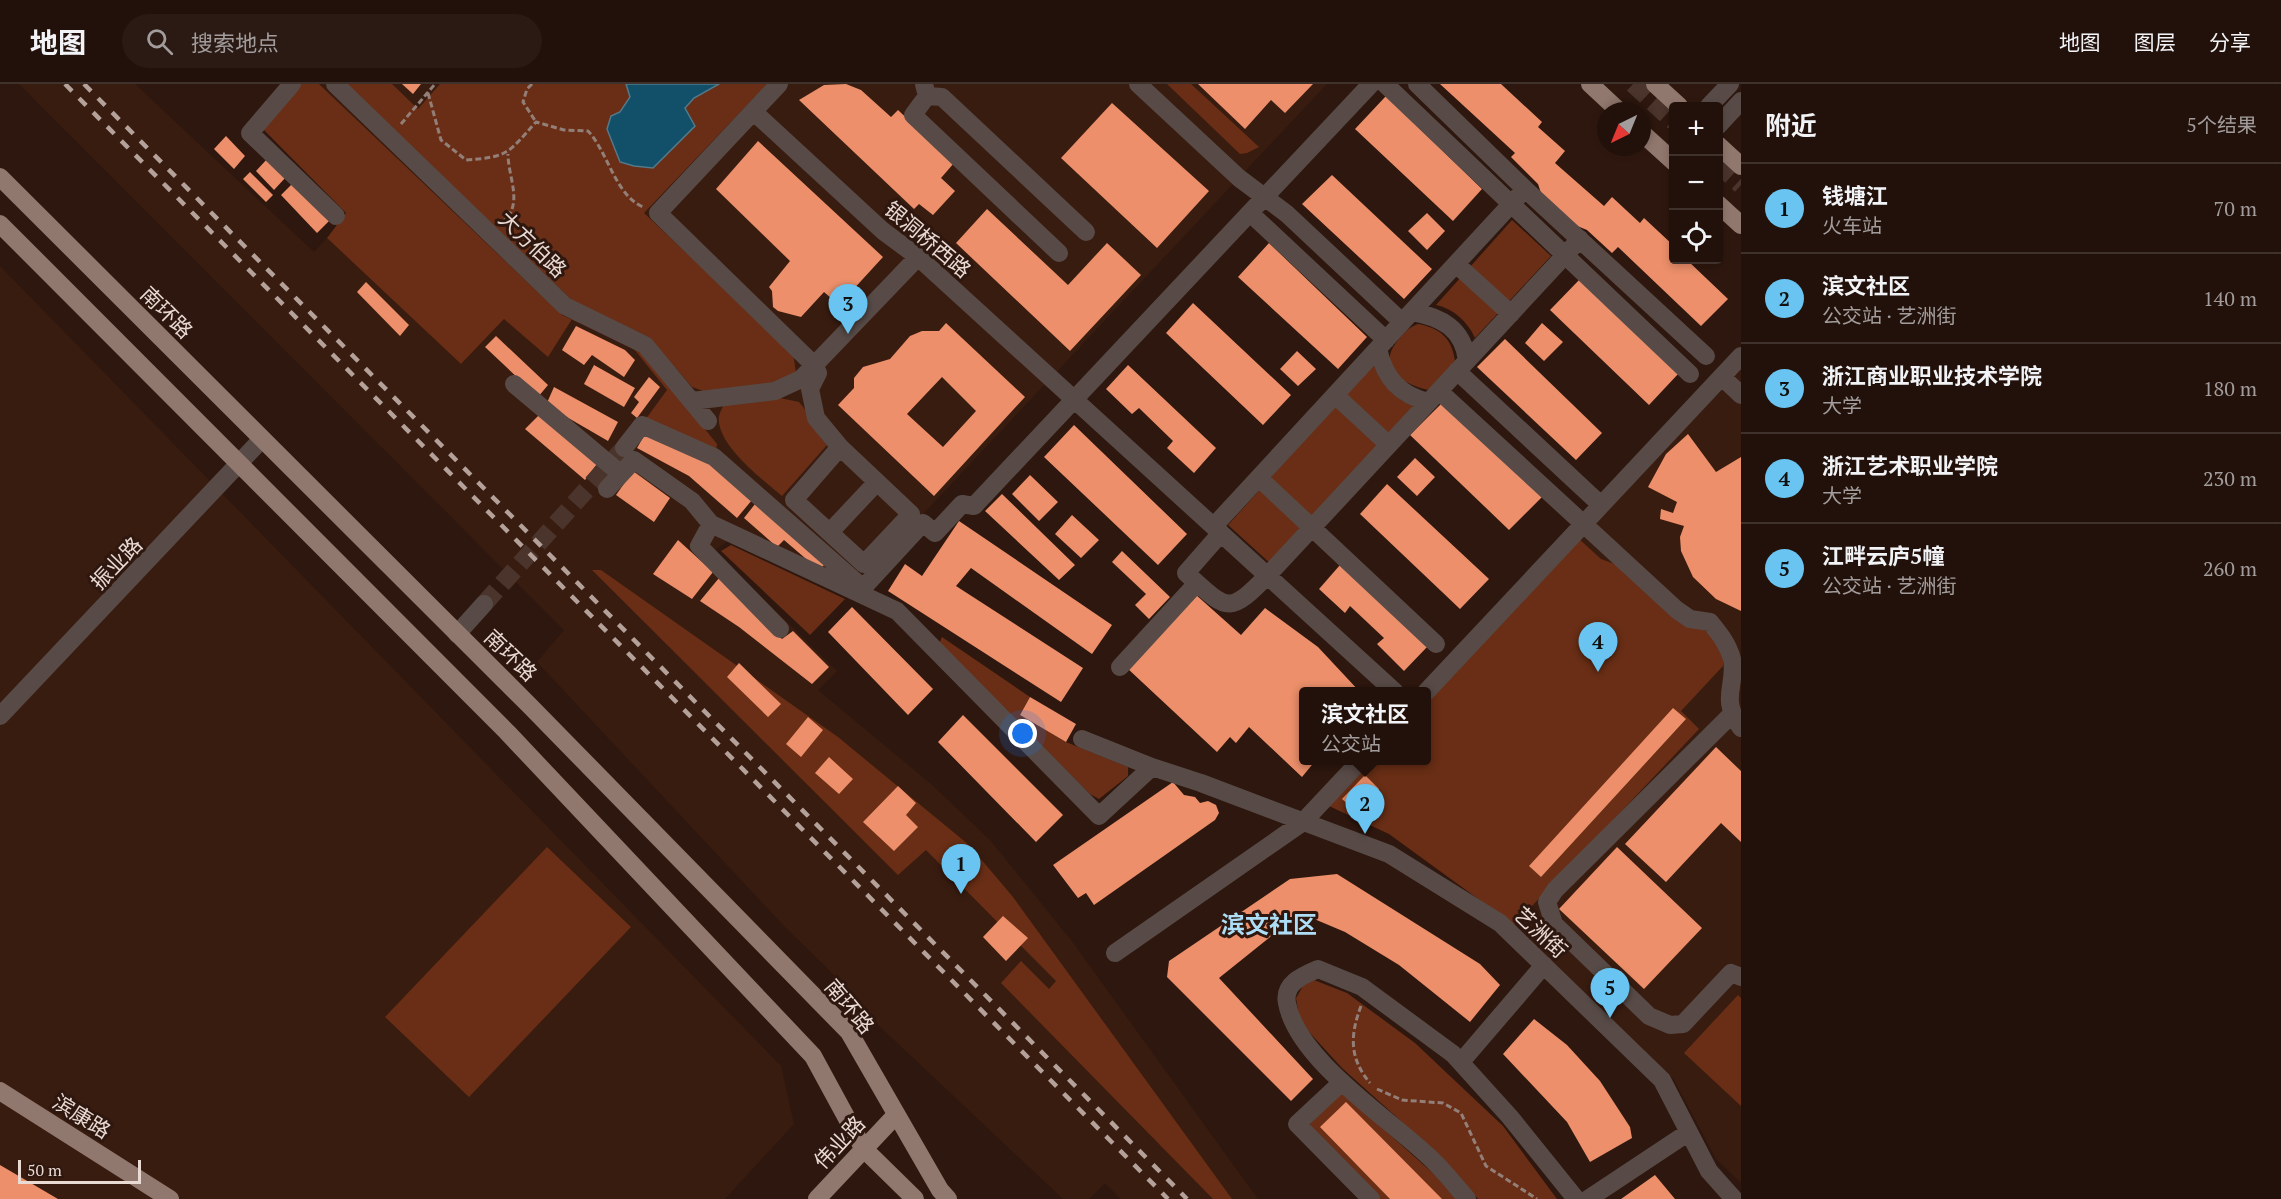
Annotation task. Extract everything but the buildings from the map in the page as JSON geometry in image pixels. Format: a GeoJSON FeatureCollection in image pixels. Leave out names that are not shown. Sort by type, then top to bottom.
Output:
{"type":"FeatureCollection","features":[{"type":"Feature","properties":{"kind":"main road"},"geometry":{"type":"LineString","coordinates":[[1590,84],[1609,102]]}},
{"type":"Feature","properties":{"kind":"main road"},"geometry":{"type":"LineString","coordinates":[[1655,84],[1675,102]]}},
{"type":"Feature","properties":{"kind":"main road"},"geometry":{"type":"LineString","coordinates":[[1651,141],[1669,157]]}},
{"type":"Feature","properties":{"kind":"main road"},"geometry":{"type":"LineString","coordinates":[[1723,149],[1741,166]]}},
{"type":"Feature","properties":{"kind":"main road","name":"南环路"},"geometry":{"type":"LineString","coordinates":[[0,177],[531,706],[849,1032],[895,1116],[940,1190],[948,1199]]}},
{"type":"Feature","properties":{"kind":"main road"},"geometry":{"type":"LineString","coordinates":[[1723,208],[1741,225]]}},
{"type":"Feature","properties":{"kind":"main road"},"geometry":{"type":"LineString","coordinates":[[0,224],[507,732],[813,1056],[863,1148],[915,1199]]}},
{"type":"Feature","properties":{"kind":"main road","name":"滨康路"},"geometry":{"type":"LineString","coordinates":[[0,1090],[170,1199]]}},
{"type":"Feature","properties":{"kind":"main road","name":"伟业路"},"geometry":{"type":"LineString","coordinates":[[817,1199],[895,1116]]}},
{"type":"Feature","properties":{"kind":"street","name":"大方伯路"},"geometry":{"type":"LineString","coordinates":[[335,84],[565,306],[645,345],[708,421]]}},
{"type":"Feature","properties":{"kind":"street"},"geometry":{"type":"LineString","coordinates":[[779,84],[658,213],[814,365],[818,374],[810,389],[816,418],[840,447],[911,514],[864,564],[794,500],[840,447]]}},
{"type":"Feature","properties":{"kind":"street"},"geometry":{"type":"LineString","coordinates":[[1138,84],[1264,198],[1287,214],[1407,317],[1440,319],[1457,331],[1465,345],[1462,365]]}},
{"type":"Feature","properties":{"kind":"street"},"geometry":{"type":"LineString","coordinates":[[624,448],[642,424],[714,457],[863,588],[923,523],[935,533],[962,504],[974,506],[1371,84]]}},
{"type":"Feature","properties":{"kind":"street"},"geometry":{"type":"LineString","coordinates":[[1384,84],[1690,374]]}},
{"type":"Feature","properties":{"kind":"street"},"geometry":{"type":"LineString","coordinates":[[1417,84],[1525,189],[1706,356]]}},
{"type":"Feature","properties":{"kind":"street"},"geometry":{"type":"LineString","coordinates":[[1714,102],[1730,84]]}},
{"type":"Feature","properties":{"kind":"street"},"geometry":{"type":"LineString","coordinates":[[289,85],[250,133],[336,216]]}},
{"type":"Feature","properties":{"kind":"street"},"geometry":{"type":"LineString","coordinates":[[1059,253],[913,115],[926,90],[942,98],[1086,232]]}},
{"type":"Feature","properties":{"kind":"street"},"geometry":{"type":"LineString","coordinates":[[1723,121],[1741,101]]}},
{"type":"Feature","properties":{"kind":"street","name":"银洞桥西路"},"geometry":{"type":"LineString","coordinates":[[754,112],[883,231],[918,257],[1217,530],[1269,574],[1390,687]]}},
{"type":"Feature","properties":{"kind":"street"},"geometry":{"type":"LineString","coordinates":[[997,195],[1019,170]]}},
{"type":"Feature","properties":{"kind":"street"},"geometry":{"type":"LineString","coordinates":[[1525,189],[1259,478],[1217,530],[1186,573],[1216,600],[1230,605],[1243,601],[1581,239]]}},
{"type":"Feature","properties":{"kind":"street"},"geometry":{"type":"LineString","coordinates":[[1250,213],[1382,344],[1382,366],[1397,388],[1415,399],[1434,396],[1584,524],[1677,610],[1690,619],[1710,622],[1726,642],[1732,661],[1729,687],[1736,722],[1555,890],[1547,902],[1554,924],[1649,1016],[1670,1025],[1683,1024],[1731,973],[1741,977]]}},
{"type":"Feature","properties":{"kind":"street"},"geometry":{"type":"LineString","coordinates":[[692,401],[775,391],[801,379],[918,257]]}},
{"type":"Feature","properties":{"kind":"street"},"geometry":{"type":"LineString","coordinates":[[1456,264],[1511,314]]}},
{"type":"Feature","properties":{"kind":"street"},"geometry":{"type":"LineString","coordinates":[[1431,687],[1741,356]]}},
{"type":"Feature","properties":{"kind":"street"},"geometry":{"type":"LineString","coordinates":[[1462,365],[1601,505]]}},
{"type":"Feature","properties":{"kind":"street"},"geometry":{"type":"LineString","coordinates":[[1722,377],[1741,395]]}},
{"type":"Feature","properties":{"kind":"street"},"geometry":{"type":"LineString","coordinates":[[514,384],[621,474]]}},
{"type":"Feature","properties":{"kind":"street"},"geometry":{"type":"LineString","coordinates":[[1335,395],[1389,445]]}},
{"type":"Feature","properties":{"kind":"street","name":"振业路"},"geometry":{"type":"LineString","coordinates":[[0,716],[242,464],[262,439]]}},
{"type":"Feature","properties":{"kind":"street"},"geometry":{"type":"LineString","coordinates":[[607,489],[634,460],[692,501],[711,524],[897,612],[1100,816],[1152,767]]}},
{"type":"Feature","properties":{"kind":"street"},"geometry":{"type":"LineString","coordinates":[[1259,478],[1436,644]]}},
{"type":"Feature","properties":{"kind":"street"},"geometry":{"type":"LineString","coordinates":[[830,532],[877,482]]}},
{"type":"Feature","properties":{"kind":"street"},"geometry":{"type":"LineString","coordinates":[[711,524],[699,546],[780,629]]}},
{"type":"Feature","properties":{"kind":"street"},"geometry":{"type":"LineString","coordinates":[[1120,666],[1197,583]]}},
{"type":"Feature","properties":{"kind":"street"},"geometry":{"type":"LineString","coordinates":[[457,634],[484,604]]}},
{"type":"Feature","properties":{"kind":"street","name":"艺洲街"},"geometry":{"type":"LineString","coordinates":[[1082,739],[1389,854],[1500,923],[1662,1080],[1708,1171],[1734,1199]]}},
{"type":"Feature","properties":{"kind":"street"},"geometry":{"type":"LineString","coordinates":[[1115,952],[1303,822],[1356,765]]}},
{"type":"Feature","properties":{"kind":"street"},"geometry":{"type":"LineString","coordinates":[[1461,1062],[1544,966]]}},
{"type":"Feature","properties":{"kind":"street"},"geometry":{"type":"LineString","coordinates":[[1467,1199],[1429,1156],[1342,1082],[1301,1037],[1286,1001],[1289,988],[1299,978],[1318,969],[1336,975],[1367,991],[1461,1062],[1576,1199]]}},
{"type":"Feature","properties":{"kind":"street"},"geometry":{"type":"LineString","coordinates":[[1342,1082],[1297,1124],[1371,1199]]}},
{"type":"Feature","properties":{"kind":"street"},"geometry":{"type":"LineString","coordinates":[[1588,1199],[1689,1132]]}},
{"type":"Feature","properties":{"kind":"path"},"geometry":{"type":"LineString","coordinates":[[390,137],[435,84]]}},
{"type":"Feature","properties":{"kind":"path"},"geometry":{"type":"LineString","coordinates":[[532,84],[526,89],[523,102],[536,122],[564,130],[588,131],[598,142],[620,183],[634,203],[658,213]]}},
{"type":"Feature","properties":{"kind":"path"},"geometry":{"type":"LineString","coordinates":[[428,93],[441,140],[466,160],[498,158],[508,153],[536,122]]}},
{"type":"Feature","properties":{"kind":"path"},"geometry":{"type":"LineString","coordinates":[[486,229],[508,217],[513,206],[515,194],[508,170],[508,153]]}},
{"type":"Feature","properties":{"kind":"path"},"geometry":{"type":"LineString","coordinates":[[1367,991],[1354,1025],[1353,1043],[1358,1068],[1375,1089],[1402,1100],[1443,1103],[1461,1113],[1486,1166],[1538,1199]]}},
{"type":"Feature","properties":{"kind":"path"},"geometry":{"type":"LineString","coordinates":[[1522,1199],[1527,1194]]}},
{"type":"Feature","properties":{"kind":"shaded area"},"geometry":{"type":"Polygon","coordinates":[[[19,84],[135,84],[314,252],[327,238],[461,364],[504,319],[572,319],[562,315],[319,84],[1327,84],[861,580],[840,567],[826,584],[728,541],[714,551],[837,671],[818,690],[930,783],[990,840],[1071,940],[1258,1199],[1121,1199],[1105,1183],[1089,1199],[1063,1199],[876,1023],[832,973],[785,927],[537,662],[564,630],[19,84]]]}},
{"type":"Feature","properties":{"kind":"shaded area"},"geometry":{"type":"Polygon","coordinates":[[[301,84],[319,84],[562,315],[572,319],[548,357],[504,319],[461,364],[327,238],[346,213],[263,129],[301,84]]]}},
{"type":"Feature","properties":{"kind":"shaded area"},"geometry":{"type":"Polygon","coordinates":[[[345,84],[392,84],[418,109],[440,84],[767,84],[644,213],[793,353],[796,373],[782,381],[756,388],[706,392],[692,387],[649,337],[574,302],[345,84]]]}},
{"type":"Feature","properties":{"kind":"shaded area"},"geometry":{"type":"Polygon","coordinates":[[[1167,84],[1191,84],[1259,147],[1240,154],[1167,84]]]}},
{"type":"Feature","properties":{"kind":"shaded area"},"geometry":{"type":"Polygon","coordinates":[[[1512,220],[1551,256],[1475,338],[1459,317],[1449,309],[1436,305],[1512,220]]]}},
{"type":"Feature","properties":{"kind":"shaded area"},"geometry":{"type":"Polygon","coordinates":[[[0,266],[781,1066],[794,1124],[725,1199],[0,1199],[0,266]]]}},
{"type":"Feature","properties":{"kind":"shaded area"},"geometry":{"type":"Polygon","coordinates":[[[1418,324],[1433,328],[1444,335],[1451,346],[1455,361],[1429,390],[1401,379],[1394,373],[1391,366],[1392,349],[1405,332],[1418,324]]]}},
{"type":"Feature","properties":{"kind":"shaded area"},"geometry":{"type":"Polygon","coordinates":[[[593,329],[643,352],[717,444],[716,452],[645,420],[667,390],[634,349],[593,329]]]}},
{"type":"Feature","properties":{"kind":"shaded area"},"geometry":{"type":"Polygon","coordinates":[[[1373,364],[1380,378],[1395,396],[1416,406],[1271,564],[1228,525],[1373,364]]]}},
{"type":"Feature","properties":{"kind":"shaded area"},"geometry":{"type":"Polygon","coordinates":[[[1741,369],[1741,1183],[1716,1159],[1673,1078],[1505,917],[1389,834],[1329,806],[1368,765],[1431,765],[1431,698],[1741,369]]]}},
{"type":"Feature","properties":{"kind":"shaded area"},"geometry":{"type":"Polygon","coordinates":[[[780,398],[799,402],[827,445],[782,496],[732,449],[724,438],[719,416],[724,403],[741,404],[780,398]]]}},
{"type":"Feature","properties":{"kind":"shaded area"},"geometry":{"type":"Polygon","coordinates":[[[1579,539],[1601,559],[1620,566],[1698,624],[1723,646],[1723,666],[1681,711],[1699,729],[1514,925],[1389,834],[1329,806],[1368,765],[1431,765],[1431,698],[1579,539]]]}},
{"type":"Feature","properties":{"kind":"shaded area"},"geometry":{"type":"Polygon","coordinates":[[[731,545],[845,599],[810,635],[721,551],[731,545]]]}},
{"type":"Feature","properties":{"kind":"shaded area"},"geometry":{"type":"Polygon","coordinates":[[[592,570],[601,570],[838,737],[969,845],[1013,897],[1232,1199],[1213,1199],[1001,983],[1021,961],[1049,989],[1056,981],[926,850],[898,875],[592,570]]]}},
{"type":"Feature","properties":{"kind":"shaded area"},"geometry":{"type":"Polygon","coordinates":[[[942,637],[1030,697],[1020,715],[1066,742],[1128,767],[1128,776],[1099,799],[1090,794],[939,644],[942,637]]]}},
{"type":"Feature","properties":{"kind":"shaded area"},"geometry":{"type":"Polygon","coordinates":[[[547,847],[631,927],[469,1097],[385,1017],[547,847]]]}},
{"type":"Feature","properties":{"kind":"shaded area"},"geometry":{"type":"Polygon","coordinates":[[[1314,980],[1347,993],[1415,1043],[1503,1126],[1557,1199],[1478,1199],[1441,1157],[1342,1068],[1300,1022],[1296,998],[1303,986],[1314,980]]]}},
{"type":"Feature","properties":{"kind":"shaded area"},"geometry":{"type":"Polygon","coordinates":[[[1738,995],[1741,998],[1741,1106],[1684,1053],[1738,995]]]}},
{"type":"Feature","properties":{"kind":"shaded area"},"geometry":{"type":"Polygon","coordinates":[[[1342,1092],[1435,1175],[1456,1199],[1379,1199],[1307,1127],[1342,1092]]]}},
{"type":"Feature","properties":{"kind":"water"},"geometry":{"type":"Polygon","coordinates":[[[626,84],[719,84],[694,98],[685,108],[695,126],[653,168],[620,162],[607,129],[611,116],[620,112],[630,97],[626,84]]]}},
{"type":"Feature","properties":{"kind":"tunnel"},"geometry":{"type":"LineString","coordinates":[[1633,84],[1669,117]]}},
{"type":"Feature","properties":{"kind":"tunnel"},"geometry":{"type":"LineString","coordinates":[[1723,169],[1741,185]]}},
{"type":"Feature","properties":{"kind":"tunnel"},"geometry":{"type":"LineString","coordinates":[[484,604],[624,448]]}},
{"type":"Feature","properties":{"kind":"railway"},"geometry":{"type":"LineString","coordinates":[[65,84],[1168,1199]]}},
{"type":"Feature","properties":{"kind":"railway"},"geometry":{"type":"LineString","coordinates":[[84,84],[1187,1199]]}},
{"type":"Feature","properties":{"kind":"place","name":"浙江商业职业技术学院"},"geometry":{"type":"Point","coordinates":[848,334]}},
{"type":"Feature","properties":{"kind":"place","name":"浙江艺术职业学院"},"geometry":{"type":"Point","coordinates":[1598,672]}},
{"type":"Feature","properties":{"kind":"place","name":"滨文社区"},"geometry":{"type":"Point","coordinates":[1365,834]}},
{"type":"Feature","properties":{"kind":"place","name":"钱塘江"},"geometry":{"type":"Point","coordinates":[961,894]}},
{"type":"Feature","properties":{"kind":"place","name":"江畔云庐5幢"},"geometry":{"type":"Point","coordinates":[1610,1018]}},
{"type":"Feature","properties":{"kind":"district","name":"滨文社区"},"geometry":{"type":"Point","coordinates":[1269,924]}}]}
